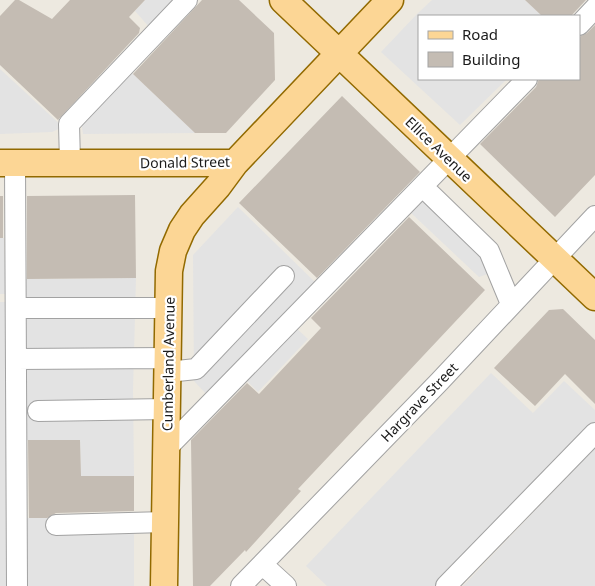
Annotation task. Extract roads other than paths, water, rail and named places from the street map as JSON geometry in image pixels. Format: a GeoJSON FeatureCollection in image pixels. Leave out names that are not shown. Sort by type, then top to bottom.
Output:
{"type":"FeatureCollection","features":[{"type":"Feature","properties":{"kind":"main road","name":"Ellice Avenue"},"geometry":{"type":"LineString","coordinates":[[284,0],[595,297]]}},
{"type":"Feature","properties":{"kind":"main road","name":"Donald Street"},"geometry":{"type":"LineString","coordinates":[[8,163],[235,163],[390,0]]}},
{"type":"Feature","properties":{"kind":"main road","name":"Cumberland Avenue"},"geometry":{"type":"LineString","coordinates":[[164,586],[169,272],[182,230],[235,163]]}},
{"type":"Feature","properties":{"kind":"street"},"geometry":{"type":"LineString","coordinates":[[70,162],[69,124],[187,0]]}},
{"type":"Feature","properties":{"kind":"street"},"geometry":{"type":"LineString","coordinates":[[580,24],[595,8]]}},
{"type":"Feature","properties":{"kind":"street"},"geometry":{"type":"LineString","coordinates":[[166,450],[526,80]]}},
{"type":"Feature","properties":{"kind":"street"},"geometry":{"type":"LineString","coordinates":[[8,163],[16,308],[17,586]]}},
{"type":"Feature","properties":{"kind":"street"},"geometry":{"type":"LineString","coordinates":[[423,187],[489,251],[511,304]]}},
{"type":"Feature","properties":{"kind":"street","name":"Hargrave Street"},"geometry":{"type":"LineString","coordinates":[[241,586],[439,382],[595,216]]}},
{"type":"Feature","properties":{"kind":"street"},"geometry":{"type":"LineString","coordinates":[[16,359],[168,365],[196,369],[284,276]]}},
{"type":"Feature","properties":{"kind":"street"},"geometry":{"type":"LineString","coordinates":[[16,308],[168,308]]}},
{"type":"Feature","properties":{"kind":"street"},"geometry":{"type":"LineString","coordinates":[[38,410],[167,409]]}},
{"type":"Feature","properties":{"kind":"street"},"geometry":{"type":"LineString","coordinates":[[446,586],[595,433]]}},
{"type":"Feature","properties":{"kind":"street"},"geometry":{"type":"LineString","coordinates":[[56,525],[165,522]]}},
{"type":"Feature","properties":{"kind":"street"},"geometry":{"type":"LineString","coordinates":[[263,564],[286,586]]}}]}
